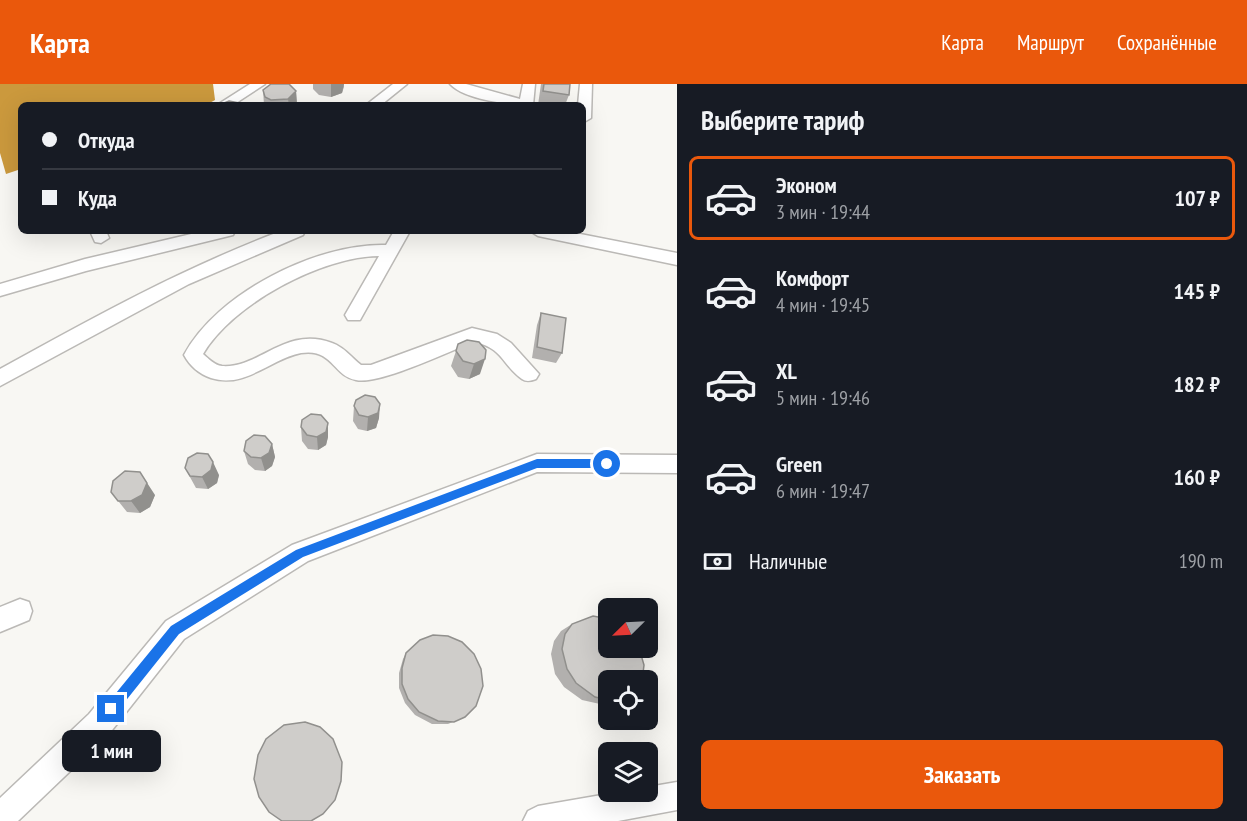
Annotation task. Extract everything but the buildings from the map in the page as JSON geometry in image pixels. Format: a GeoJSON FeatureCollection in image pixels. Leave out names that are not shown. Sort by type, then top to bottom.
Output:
{"type":"FeatureCollection","features":[{"type":"Feature","properties":{"kind":"lane"},"geometry":{"type":"LineString","coordinates":[[229,102],[259,84]]}},
{"type":"Feature","properties":{"kind":"lane"},"geometry":{"type":"LineString","coordinates":[[377,102],[400,84]]}},
{"type":"Feature","properties":{"kind":"lane"},"geometry":{"type":"LineString","coordinates":[[456,84],[473,92],[517,102]]}},
{"type":"Feature","properties":{"kind":"lane"},"geometry":{"type":"LineString","coordinates":[[526,102],[529,84]]}},
{"type":"Feature","properties":{"kind":"lane"},"geometry":{"type":"LineString","coordinates":[[585,102],[586,84]]}},
{"type":"Feature","properties":{"kind":"lane"},"geometry":{"type":"LineString","coordinates":[[0,288],[214,234]]}},
{"type":"Feature","properties":{"kind":"lane"},"geometry":{"type":"LineString","coordinates":[[0,378],[123,308],[250,248],[289,234]]}},
{"type":"Feature","properties":{"kind":"lane"},"geometry":{"type":"LineString","coordinates":[[354,315],[400,234]]}},
{"type":"Feature","properties":{"kind":"lane"},"geometry":{"type":"LineString","coordinates":[[552,234],[677,259]]}},
{"type":"Feature","properties":{"kind":"lane"},"geometry":{"type":"LineString","coordinates":[[392,251],[366,250],[336,255],[276,281],[218,323],[198,343],[193,355],[200,365],[212,374],[226,375],[250,368],[285,349],[319,345],[333,351],[357,373],[372,374],[472,335],[486,336],[498,342],[512,353],[529,374]]}},
{"type":"Feature","properties":{"kind":"lane"},"geometry":{"type":"LineString","coordinates":[[0,818],[99,724],[175,630],[300,553],[537,463],[677,464]]}},
{"type":"Feature","properties":{"kind":"lane"},"geometry":{"type":"LineString","coordinates":[[538,821],[677,796]]}},
{"type":"Feature","properties":{"kind":"shaded area"},"geometry":{"type":"Polygon","coordinates":[[[0,84],[213,84],[215,100],[211,102],[18,102],[18,170],[6,174],[0,153],[0,84]]]}},
{"type":"Feature","properties":{"kind":"route"},"geometry":{"type":"LineString","coordinates":[[111,709],[175,630],[300,553],[537,463],[607,464]]}}]}
